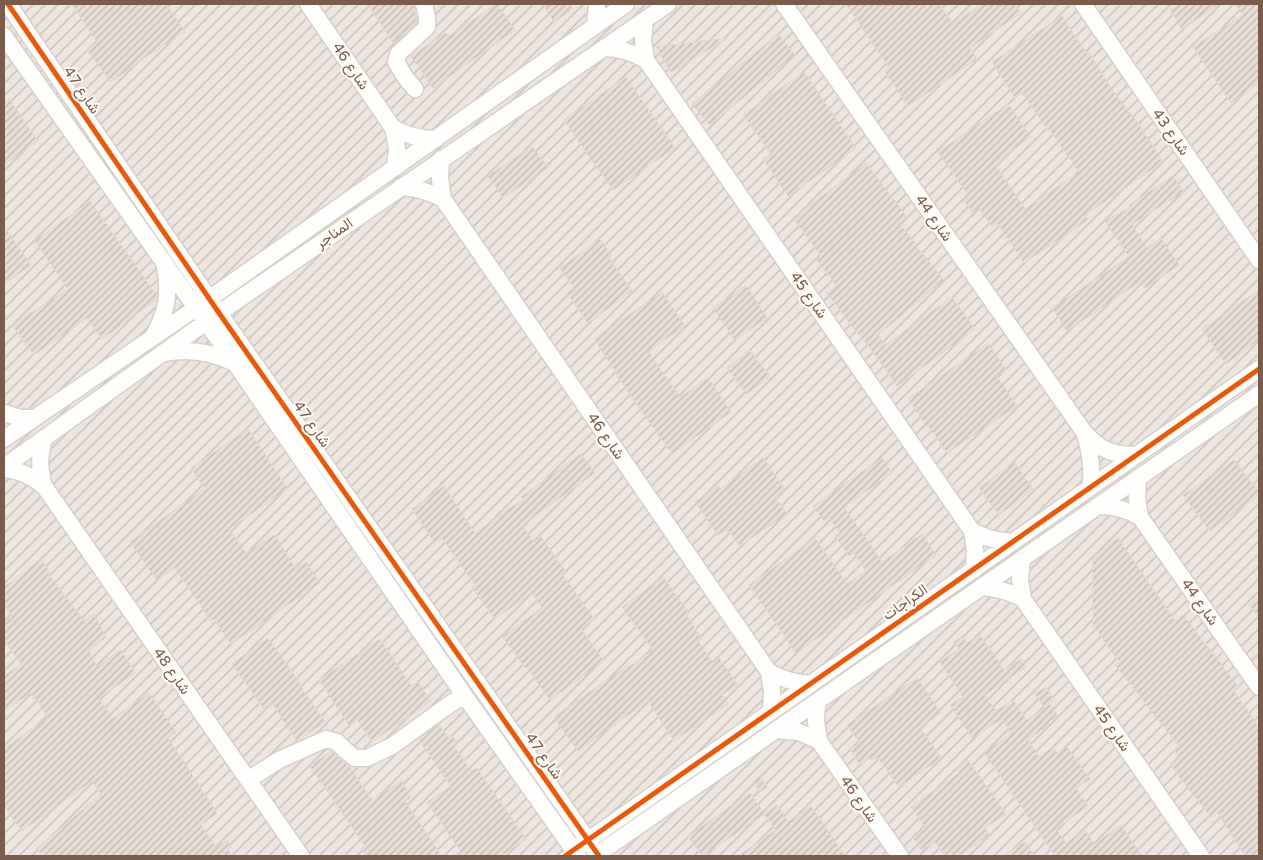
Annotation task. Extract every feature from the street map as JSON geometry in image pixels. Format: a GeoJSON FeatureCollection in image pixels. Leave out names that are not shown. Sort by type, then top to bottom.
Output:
{"type":"FeatureCollection","features":[{"type":"Feature","properties":{"kind":"street","name":"شارع 47"},"geometry":{"type":"LineString","coordinates":[[8,4],[210,298],[213,318],[235,363],[572,854]]}},
{"type":"Feature","properties":{"kind":"street","name":"شارع 46"},"geometry":{"type":"LineString","coordinates":[[308,4],[393,128],[397,148],[395,168]]}},
{"type":"Feature","properties":{"kind":"street"},"geometry":{"type":"LineString","coordinates":[[415,89],[396,62],[398,54],[427,26],[424,4]]}},
{"type":"Feature","properties":{"kind":"street"},"geometry":{"type":"LineString","coordinates":[[595,26],[597,4]]}},
{"type":"Feature","properties":{"kind":"street","name":"المناجر"},"geometry":{"type":"LineString","coordinates":[[4,439],[196,308],[626,4]]}},
{"type":"Feature","properties":{"kind":"street","name":"المناجر"},"geometry":{"type":"LineString","coordinates":[[4,468],[213,318],[668,4]]}},
{"type":"Feature","properties":{"kind":"street","name":"شارع 44"},"geometry":{"type":"LineString","coordinates":[[784,4],[1084,432],[1094,443],[1107,451],[1121,455],[1136,455]]}},
{"type":"Feature","properties":{"kind":"street","name":"شارع 43"},"geometry":{"type":"LineString","coordinates":[[1083,4],[1259,260]]}},
{"type":"Feature","properties":{"kind":"street","name":"شارع 45"},"geometry":{"type":"LineString","coordinates":[[645,20],[643,40],[646,60],[972,531],[975,550],[974,570]]}},
{"type":"Feature","properties":{"kind":"street","name":"شارع 47"},"geometry":{"type":"LineString","coordinates":[[4,36],[196,308],[213,318],[588,840],[597,856]]}},
{"type":"Feature","properties":{"kind":"street"},"geometry":{"type":"LineString","coordinates":[[604,48],[626,50],[646,60]]}},
{"type":"Feature","properties":{"kind":"street"},"geometry":{"type":"LineString","coordinates":[[393,128],[403,134],[414,137],[436,139]]}},
{"type":"Feature","properties":{"kind":"street","name":"شارع 46"},"geometry":{"type":"LineString","coordinates":[[442,159],[440,179],[443,199],[769,672],[772,692],[771,712]]}},
{"type":"Feature","properties":{"kind":"street"},"geometry":{"type":"LineString","coordinates":[[401,187],[423,189],[443,199]]}},
{"type":"Feature","properties":{"kind":"street"},"geometry":{"type":"LineString","coordinates":[[153,338],[162,321],[167,302],[168,283],[165,265]]}},
{"type":"Feature","properties":{"kind":"street"},"geometry":{"type":"LineString","coordinates":[[163,353],[178,350],[207,352],[235,363]]}},
{"type":"Feature","properties":{"kind":"street","name":"الكراجات"},"geometry":{"type":"LineString","coordinates":[[572,854],[588,840],[1259,369]]}},
{"type":"Feature","properties":{"kind":"street","name":"الكراجات"},"geometry":{"type":"LineString","coordinates":[[597,856],[1259,394]]}},
{"type":"Feature","properties":{"kind":"street"},"geometry":{"type":"LineString","coordinates":[[4,413],[21,418],[35,418]]}},
{"type":"Feature","properties":{"kind":"street","name":"شارع 44"},"geometry":{"type":"LineString","coordinates":[[1084,432],[1091,460],[1091,488]]}},
{"type":"Feature","properties":{"kind":"street","name":"شارع 48"},"geometry":{"type":"LineString","coordinates":[[44,439],[40,450],[39,463],[44,486]]}},
{"type":"Feature","properties":{"kind":"street","name":"شارع 48"},"geometry":{"type":"LineString","coordinates":[[4,468],[25,473],[44,486],[301,856]]}},
{"type":"Feature","properties":{"kind":"street","name":"شارع 44"},"geometry":{"type":"LineString","coordinates":[[1138,478],[1137,498],[1140,517],[1259,688]]}},
{"type":"Feature","properties":{"kind":"street"},"geometry":{"type":"LineString","coordinates":[[1098,506],[1120,508],[1140,517]]}},
{"type":"Feature","properties":{"kind":"street"},"geometry":{"type":"LineString","coordinates":[[972,531],[992,540],[1014,542]]}},
{"type":"Feature","properties":{"kind":"street","name":"شارع 45"},"geometry":{"type":"LineString","coordinates":[[1022,559],[1020,579],[1023,599],[1200,856]]}},
{"type":"Feature","properties":{"kind":"street"},"geometry":{"type":"LineString","coordinates":[[981,587],[1014,593],[1023,599]]}},
{"type":"Feature","properties":{"kind":"street"},"geometry":{"type":"LineString","coordinates":[[769,672],[789,682],[811,684]]}},
{"type":"Feature","properties":{"kind":"street"},"geometry":{"type":"LineString","coordinates":[[248,780],[279,760],[326,739],[337,742],[355,758],[367,758],[392,746],[443,708],[464,695]]}},
{"type":"Feature","properties":{"kind":"street","name":"شارع 46"},"geometry":{"type":"LineString","coordinates":[[817,702],[816,722],[819,742],[900,856]]}},
{"type":"Feature","properties":{"kind":"street"},"geometry":{"type":"LineString","coordinates":[[777,730],[799,732],[819,742]]}},
{"type":"Feature","properties":{"kind":"shaded area"},"geometry":{"type":"Polygon","coordinates":[[[4,4],[1259,4],[1259,856],[4,856],[4,4]]]}},
{"type":"Feature","properties":{"kind":"building"},"geometry":{"type":"Polygon","coordinates":[[[72,4],[166,4],[185,32],[111,82],[87,50],[97,42],[72,4]]]}},
{"type":"Feature","properties":{"kind":"building"},"geometry":{"type":"Polygon","coordinates":[[[368,4],[414,4],[417,23],[393,43],[368,4]]]}},
{"type":"Feature","properties":{"kind":"building"},"geometry":{"type":"Polygon","coordinates":[[[497,4],[515,30],[433,88],[411,56],[446,33],[449,36],[497,4]]]}},
{"type":"Feature","properties":{"kind":"building"},"geometry":{"type":"Polygon","coordinates":[[[543,4],[569,4],[573,9],[554,22],[543,4]]]}},
{"type":"Feature","properties":{"kind":"building"},"geometry":{"type":"Polygon","coordinates":[[[846,4],[939,4],[953,24],[982,4],[1014,4],[1021,13],[970,48],[977,59],[908,106],[885,72],[890,69],[846,4]]]}},
{"type":"Feature","properties":{"kind":"building"},"geometry":{"type":"Polygon","coordinates":[[[1179,4],[1219,4],[1182,29],[1170,10],[1179,4]]]}},
{"type":"Feature","properties":{"kind":"building"},"geometry":{"type":"Polygon","coordinates":[[[1235,4],[1259,4],[1259,83],[1231,103],[1193,47],[1243,15],[1235,4]]]}},
{"type":"Feature","properties":{"kind":"building"},"geometry":{"type":"Polygon","coordinates":[[[1062,16],[1087,54],[1089,53],[1113,91],[1140,126],[1163,162],[1085,215],[1088,220],[1024,263],[997,223],[992,227],[979,208],[972,212],[963,200],[969,196],[938,152],[1008,104],[1031,137],[994,163],[1025,209],[1079,172],[1022,93],[1015,98],[992,62],[1062,16]]]}},
{"type":"Feature","properties":{"kind":"building"},"geometry":{"type":"Polygon","coordinates":[[[778,34],[795,55],[710,125],[692,104],[778,34]]]}},
{"type":"Feature","properties":{"kind":"building"},"geometry":{"type":"Polygon","coordinates":[[[728,38],[671,72],[656,47],[728,38]]]}},
{"type":"Feature","properties":{"kind":"building"},"geometry":{"type":"Polygon","coordinates":[[[804,72],[856,148],[788,196],[763,159],[771,154],[743,115],[804,72]]]}},
{"type":"Feature","properties":{"kind":"building"},"geometry":{"type":"Polygon","coordinates":[[[626,77],[675,148],[613,190],[564,120],[626,77]]]}},
{"type":"Feature","properties":{"kind":"building"},"geometry":{"type":"Polygon","coordinates":[[[9,99],[38,141],[4,165],[4,103],[9,99]]]}},
{"type":"Feature","properties":{"kind":"building"},"geometry":{"type":"Polygon","coordinates":[[[532,146],[548,168],[503,198],[488,176],[532,146]]]}},
{"type":"Feature","properties":{"kind":"building"},"geometry":{"type":"Polygon","coordinates":[[[866,163],[907,217],[899,223],[944,280],[878,335],[885,345],[952,297],[975,329],[897,386],[827,293],[837,286],[817,260],[822,257],[793,218],[866,163]]]}},
{"type":"Feature","properties":{"kind":"building"},"geometry":{"type":"Polygon","coordinates":[[[1173,176],[1184,192],[1132,224],[1147,248],[1161,238],[1179,265],[1145,288],[1141,281],[1067,331],[1052,308],[1129,257],[1105,221],[1131,207],[1129,205],[1173,176]]]}},
{"type":"Feature","properties":{"kind":"building"},"geometry":{"type":"Polygon","coordinates":[[[90,201],[157,296],[157,299],[102,339],[87,318],[34,355],[12,325],[68,289],[35,241],[90,201]]]}},
{"type":"Feature","properties":{"kind":"building"},"geometry":{"type":"Polygon","coordinates":[[[4,226],[31,265],[4,284],[4,226]]]}},
{"type":"Feature","properties":{"kind":"building"},"geometry":{"type":"Polygon","coordinates":[[[600,239],[612,256],[609,258],[632,291],[588,323],[567,293],[574,288],[560,268],[600,239]]]}},
{"type":"Feature","properties":{"kind":"building"},"geometry":{"type":"Polygon","coordinates":[[[746,286],[767,318],[735,340],[713,308],[746,286]]]}},
{"type":"Feature","properties":{"kind":"building"},"geometry":{"type":"Polygon","coordinates":[[[662,292],[685,326],[648,351],[680,397],[708,378],[731,412],[672,454],[617,376],[594,339],[662,292]]]}},
{"type":"Feature","properties":{"kind":"building"},"geometry":{"type":"Polygon","coordinates":[[[1256,292],[1259,297],[1259,340],[1226,364],[1202,329],[1256,292]]]}},
{"type":"Feature","properties":{"kind":"building"},"geometry":{"type":"Polygon","coordinates":[[[988,343],[1006,370],[997,376],[1017,406],[947,453],[908,399],[988,343]]]}},
{"type":"Feature","properties":{"kind":"building"},"geometry":{"type":"Polygon","coordinates":[[[749,350],[770,376],[747,394],[727,368],[749,350]]]}},
{"type":"Feature","properties":{"kind":"building"},"geometry":{"type":"Polygon","coordinates":[[[248,429],[288,489],[229,529],[246,553],[274,535],[296,569],[306,562],[320,583],[231,644],[214,619],[211,621],[175,568],[157,580],[130,542],[205,488],[191,468],[248,429]]]}},
{"type":"Feature","properties":{"kind":"building"},"geometry":{"type":"Polygon","coordinates":[[[581,454],[595,473],[522,525],[534,542],[541,537],[566,572],[562,574],[594,619],[581,629],[604,661],[550,700],[528,668],[526,669],[502,636],[542,608],[532,593],[495,619],[472,587],[475,585],[442,538],[435,543],[412,509],[444,486],[475,533],[581,454]]]}},
{"type":"Feature","properties":{"kind":"building"},"geometry":{"type":"Polygon","coordinates":[[[763,458],[785,489],[775,496],[787,514],[740,546],[727,529],[718,535],[695,502],[718,486],[720,489],[763,458]]]}},
{"type":"Feature","properties":{"kind":"building"},"geometry":{"type":"Polygon","coordinates":[[[882,458],[892,473],[844,507],[882,562],[922,534],[936,555],[796,653],[749,585],[815,538],[847,584],[866,571],[854,553],[849,556],[835,536],[840,533],[829,517],[824,521],[813,506],[882,458]]]}},
{"type":"Feature","properties":{"kind":"building"},"geometry":{"type":"Polygon","coordinates":[[[1234,460],[1259,492],[1259,495],[1210,531],[1183,495],[1234,460]]]}},
{"type":"Feature","properties":{"kind":"building"},"geometry":{"type":"Polygon","coordinates":[[[1014,462],[1033,489],[999,515],[979,488],[1014,462]]]}},
{"type":"Feature","properties":{"kind":"building"},"geometry":{"type":"Polygon","coordinates":[[[1118,538],[1175,621],[1183,615],[1239,687],[1234,691],[1259,727],[1259,856],[1245,856],[1218,813],[1211,817],[1170,765],[1178,756],[1174,750],[1179,746],[1115,665],[1119,662],[1093,625],[1093,557],[1118,538]]]}},
{"type":"Feature","properties":{"kind":"building"},"geometry":{"type":"Polygon","coordinates":[[[41,559],[50,573],[48,574],[84,621],[94,614],[106,637],[89,651],[97,667],[121,650],[135,673],[99,698],[112,719],[149,693],[176,732],[168,738],[217,813],[201,825],[216,847],[227,840],[231,847],[228,850],[232,856],[43,856],[37,848],[101,794],[92,781],[22,831],[4,806],[4,749],[48,717],[31,693],[4,711],[4,676],[21,664],[4,640],[4,623],[12,617],[4,604],[4,587],[41,559]]]}},
{"type":"Feature","properties":{"kind":"building"},"geometry":{"type":"Polygon","coordinates":[[[663,577],[689,613],[686,615],[702,639],[698,641],[713,663],[719,658],[737,684],[722,695],[728,704],[674,741],[648,701],[578,751],[554,717],[628,665],[629,667],[653,650],[622,607],[663,577]]]}},
{"type":"Feature","properties":{"kind":"building"},"geometry":{"type":"Polygon","coordinates":[[[1259,596],[1259,617],[1249,605],[1259,596]]]}},
{"type":"Feature","properties":{"kind":"building"},"geometry":{"type":"Polygon","coordinates":[[[980,635],[1004,670],[1021,659],[1026,667],[985,695],[996,711],[1013,700],[1027,720],[1050,704],[1058,716],[1028,740],[1039,757],[1053,747],[1057,754],[1067,747],[1090,779],[1076,789],[1088,806],[1056,829],[1066,843],[1085,830],[1094,844],[1121,825],[1142,856],[1055,856],[984,752],[1011,732],[1002,719],[972,738],[950,705],[963,697],[940,662],[959,649],[954,642],[962,636],[967,643],[980,635]]]}},
{"type":"Feature","properties":{"kind":"building"},"geometry":{"type":"Polygon","coordinates":[[[268,638],[325,722],[297,741],[272,703],[264,709],[232,664],[268,638]]]}},
{"type":"Feature","properties":{"kind":"building"},"geometry":{"type":"Polygon","coordinates":[[[380,639],[412,687],[418,682],[431,701],[372,742],[357,719],[349,725],[319,680],[380,639]]]}},
{"type":"Feature","properties":{"kind":"building"},"geometry":{"type":"Polygon","coordinates":[[[917,678],[941,713],[920,728],[941,758],[899,787],[878,758],[871,760],[870,758],[860,765],[850,749],[860,743],[847,725],[917,678]]]}},
{"type":"Feature","properties":{"kind":"building"},"geometry":{"type":"Polygon","coordinates":[[[1046,687],[1054,699],[1044,707],[1035,694],[1046,687]]]}},
{"type":"Feature","properties":{"kind":"building"},"geometry":{"type":"Polygon","coordinates":[[[439,724],[449,738],[452,736],[457,742],[453,745],[472,771],[477,768],[526,839],[501,856],[464,856],[427,802],[451,786],[418,739],[439,724]]]}},
{"type":"Feature","properties":{"kind":"building"},"geometry":{"type":"Polygon","coordinates":[[[331,751],[349,766],[372,800],[401,781],[411,797],[405,802],[442,856],[366,856],[361,849],[365,846],[310,766],[331,751]]]}},
{"type":"Feature","properties":{"kind":"building"},"geometry":{"type":"Polygon","coordinates":[[[968,760],[1006,814],[985,828],[989,835],[959,856],[945,856],[935,842],[921,850],[913,837],[926,828],[911,807],[959,773],[956,768],[968,760]]]}},
{"type":"Feature","properties":{"kind":"building"},"geometry":{"type":"Polygon","coordinates":[[[760,776],[767,787],[760,792],[753,781],[760,776]]]}},
{"type":"Feature","properties":{"kind":"building"},"geometry":{"type":"Polygon","coordinates":[[[750,793],[765,814],[702,856],[688,836],[750,793]]]}},
{"type":"Feature","properties":{"kind":"building"},"geometry":{"type":"Polygon","coordinates":[[[777,805],[788,822],[811,806],[845,856],[738,856],[776,830],[764,814],[777,805]]]}},
{"type":"Feature","properties":{"kind":"building"},"geometry":{"type":"Polygon","coordinates":[[[1025,842],[1035,856],[1003,856],[1025,842]]]}},
{"type":"Feature","properties":{"kind":"cycle path"},"geometry":{"type":"LineString","coordinates":[[8,4],[219,313],[599,856]]}},
{"type":"Feature","properties":{"kind":"cycle path"},"geometry":{"type":"LineString","coordinates":[[565,856],[1259,369]]}}]}
